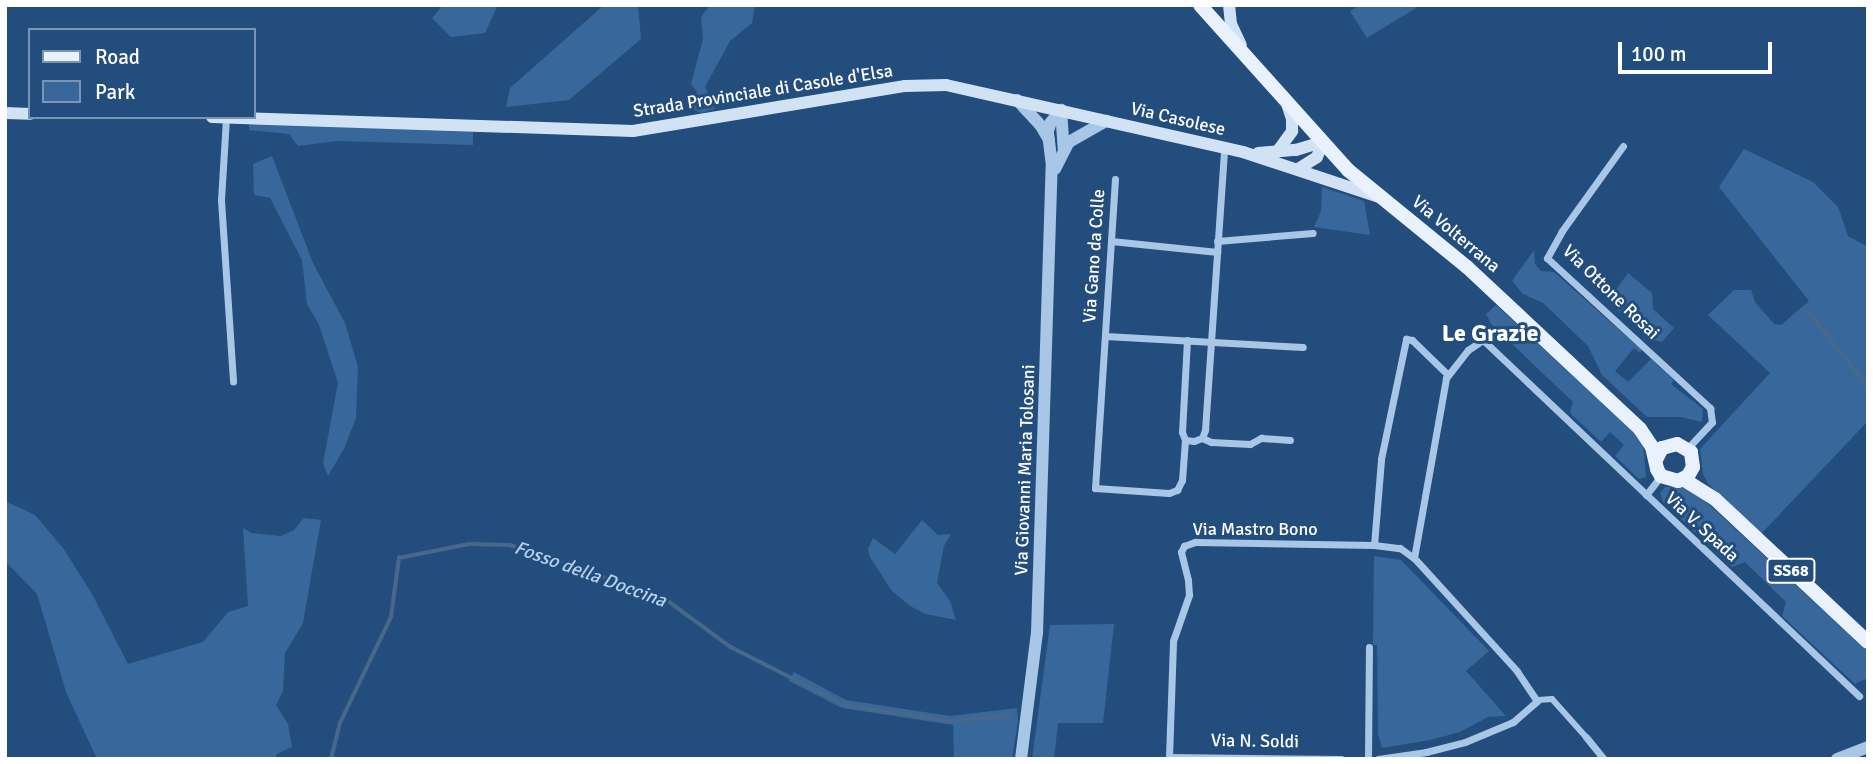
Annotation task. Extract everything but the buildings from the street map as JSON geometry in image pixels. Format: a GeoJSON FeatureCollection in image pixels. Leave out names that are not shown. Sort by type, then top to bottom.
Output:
{"type":"FeatureCollection","features":[{"type":"Feature","properties":{"kind":"main road","name":"Via Volterrana"},"geometry":{"type":"LineString","coordinates":[[1200,5],[1283,94],[1348,170],[1467,267],[1640,429],[1666,446],[1677,444],[1688,448]]}},
{"type":"Feature","properties":{"kind":"main road"},"geometry":{"type":"LineString","coordinates":[[1229,5],[1232,28],[1253,62]]}},
{"type":"Feature","properties":{"kind":"main road","name":"Strada Provinciale di Casole d'Elsa"},"geometry":{"type":"LineString","coordinates":[[256,119],[633,131],[915,85],[946,85],[1106,121]]}},
{"type":"Feature","properties":{"kind":"main road"},"geometry":{"type":"LineString","coordinates":[[1277,152],[1287,141],[1293,127],[1283,94]]}},
{"type":"Feature","properties":{"kind":"main road"},"geometry":{"type":"LineString","coordinates":[[5,113],[28,114]]}},
{"type":"Feature","properties":{"kind":"main road","name":"Via Casolese"},"geometry":{"type":"LineString","coordinates":[[1106,121],[1243,152],[1382,199]]}},
{"type":"Feature","properties":{"kind":"main road"},"geometry":{"type":"LineString","coordinates":[[1298,169],[1317,157],[1323,142]]}},
{"type":"Feature","properties":{"kind":"main road","name":"Via Casolese"},"geometry":{"type":"LineString","coordinates":[[1243,152],[1296,150],[1323,142]]}},
{"type":"Feature","properties":{"kind":"main road","name":"Via Volterrana"},"geometry":{"type":"LineString","coordinates":[[1640,429],[1652,447],[1661,476]]}},
{"type":"Feature","properties":{"kind":"main road"},"geometry":{"type":"LineString","coordinates":[[1656,460],[1666,446]]}},
{"type":"Feature","properties":{"kind":"main road","name":"SS68"},"geometry":{"type":"LineString","coordinates":[[1688,448],[1693,457],[1693,467],[1715,499]]}},
{"type":"Feature","properties":{"kind":"main road"},"geometry":{"type":"LineString","coordinates":[[1683,480],[1693,467]]}},
{"type":"Feature","properties":{"kind":"main road","name":"SS68"},"geometry":{"type":"LineString","coordinates":[[1661,476],[1672,481],[1683,480],[1715,499],[1868,642]]}},
{"type":"Feature","properties":{"kind":"street"},"geometry":{"type":"LineString","coordinates":[[1017,100],[1041,126],[1049,140]]}},
{"type":"Feature","properties":{"kind":"street","name":"Via Giovanni Maria Tolosani"},"geometry":{"type":"LineString","coordinates":[[1021,759],[1037,633],[1052,181],[1049,140],[1051,121],[1061,110]]}},
{"type":"Feature","properties":{"kind":"street","name":"Via Giovanni Maria Tolosani"},"geometry":{"type":"LineString","coordinates":[[1052,181],[1063,149],[1061,110]]}},
{"type":"Feature","properties":{"kind":"street"},"geometry":{"type":"LineString","coordinates":[[226,119],[221,200],[233,382]]}},
{"type":"Feature","properties":{"kind":"street"},"geometry":{"type":"LineString","coordinates":[[1063,149],[1080,133],[1106,121]]}},
{"type":"Feature","properties":{"kind":"street","name":"Via Ottone Rosai"},"geometry":{"type":"LineString","coordinates":[[1623,146],[1562,231],[1547,258],[1710,408],[1712,422],[1688,448]]}},
{"type":"Feature","properties":{"kind":"street"},"geometry":{"type":"LineString","coordinates":[[1202,438],[1224,148]]}},
{"type":"Feature","properties":{"kind":"street","name":"Via Gano da Colle"},"geometry":{"type":"LineString","coordinates":[[1115,178],[1095,488],[1169,493],[1177,490],[1182,480],[1185,440]]}},
{"type":"Feature","properties":{"kind":"street"},"geometry":{"type":"LineString","coordinates":[[1217,241],[1313,233]]}},
{"type":"Feature","properties":{"kind":"street"},"geometry":{"type":"LineString","coordinates":[[1111,241],[1217,252]]}},
{"type":"Feature","properties":{"kind":"street","name":"Via Gano da Colle"},"geometry":{"type":"LineString","coordinates":[[1105,336],[1303,347]]}},
{"type":"Feature","properties":{"kind":"street"},"geometry":{"type":"LineString","coordinates":[[1374,545],[1380,470],[1406,339],[1414,341],[1448,374],[1414,558],[1517,671],[1538,700]]}},
{"type":"Feature","properties":{"kind":"street"},"geometry":{"type":"LineString","coordinates":[[1187,340],[1181,426],[1185,440],[1202,438],[1211,442],[1250,444],[1261,438],[1290,440]]}},
{"type":"Feature","properties":{"kind":"street","name":"Via V. Spada"},"geometry":{"type":"LineString","coordinates":[[1448,374],[1474,344],[1483,340],[1859,696]]}},
{"type":"Feature","properties":{"kind":"street","name":"Via V. Spada"},"geometry":{"type":"LineString","coordinates":[[1646,495],[1661,476]]}},
{"type":"Feature","properties":{"kind":"street","name":"Via Mastro Bono"},"geometry":{"type":"LineString","coordinates":[[1168,758],[1172,647],[1189,595],[1181,552],[1184,546],[1195,542],[1374,545],[1400,548],[1414,558]]}},
{"type":"Feature","properties":{"kind":"street"},"geometry":{"type":"LineString","coordinates":[[1368,759],[1369,647]]}},
{"type":"Feature","properties":{"kind":"street"},"geometry":{"type":"LineString","coordinates":[[1538,700],[1552,699],[1604,759]]}},
{"type":"Feature","properties":{"kind":"street"},"geometry":{"type":"LineString","coordinates":[[1378,759],[1434,751],[1469,741],[1520,718],[1535,706],[1538,700]]}},
{"type":"Feature","properties":{"kind":"street"},"geometry":{"type":"LineString","coordinates":[[1837,759],[1868,747]]}},
{"type":"Feature","properties":{"kind":"street","name":"Via N. Soldi"},"geometry":{"type":"LineString","coordinates":[[1168,758],[1341,759]]}},
{"type":"Feature","properties":{"kind":"green space"},"geometry":{"type":"Polygon","coordinates":[[[443,5],[498,5],[485,33],[451,37],[432,18],[443,5]]]}},
{"type":"Feature","properties":{"kind":"green space"},"geometry":{"type":"Polygon","coordinates":[[[604,5],[638,5],[641,39],[569,100],[506,107],[510,88],[604,5]]]}},
{"type":"Feature","properties":{"kind":"green space"},"geometry":{"type":"Polygon","coordinates":[[[710,5],[755,5],[752,23],[730,41],[705,87],[715,109],[701,113],[686,106],[697,92],[691,84],[703,39],[701,17],[710,5]]]}},
{"type":"Feature","properties":{"kind":"green space"},"geometry":{"type":"Polygon","coordinates":[[[1360,5],[1414,5],[1416,8],[1367,38],[1350,11],[1360,5]]]}},
{"type":"Feature","properties":{"kind":"green space"},"geometry":{"type":"Polygon","coordinates":[[[249,123],[473,132],[473,145],[337,141],[298,146],[289,134],[249,130],[249,123]]]}},
{"type":"Feature","properties":{"kind":"green space"},"geometry":{"type":"Polygon","coordinates":[[[1744,149],[1813,182],[1838,207],[1848,236],[1868,247],[1868,421],[1761,534],[1708,484],[1703,474],[1700,449],[1770,373],[1708,315],[1734,290],[1751,290],[1755,302],[1774,324],[1781,325],[1809,301],[1719,187],[1744,149]]]}},
{"type":"Feature","properties":{"kind":"green space"},"geometry":{"type":"Polygon","coordinates":[[[272,156],[313,263],[345,323],[358,367],[356,418],[344,449],[328,476],[323,463],[338,383],[319,325],[307,304],[302,260],[270,198],[254,195],[253,164],[272,156]]]}},
{"type":"Feature","properties":{"kind":"green space"},"geometry":{"type":"Polygon","coordinates":[[[1322,187],[1364,201],[1370,235],[1314,227],[1321,211],[1322,187]]]}},
{"type":"Feature","properties":{"kind":"green space"},"geometry":{"type":"Polygon","coordinates":[[[1534,250],[1535,264],[1541,271],[1554,272],[1642,350],[1640,353],[1634,348],[1615,371],[1628,382],[1651,359],[1674,380],[1671,384],[1703,409],[1702,422],[1681,417],[1647,417],[1602,375],[1588,346],[1543,303],[1523,294],[1512,281],[1534,250]]]}},
{"type":"Feature","properties":{"kind":"green space"},"geometry":{"type":"Polygon","coordinates":[[[1628,273],[1652,293],[1653,309],[1674,328],[1662,342],[1651,340],[1608,301],[1628,273]]]}},
{"type":"Feature","properties":{"kind":"green space"},"geometry":{"type":"Polygon","coordinates":[[[1496,305],[1643,441],[1646,477],[1639,479],[1615,456],[1624,445],[1610,432],[1601,442],[1572,415],[1570,412],[1573,402],[1491,324],[1486,314],[1496,305]]]}},
{"type":"Feature","properties":{"kind":"green space"},"geometry":{"type":"Polygon","coordinates":[[[1665,487],[1687,487],[1702,498],[1868,652],[1868,682],[1865,679],[1855,684],[1782,616],[1786,602],[1745,562],[1732,567],[1663,502],[1660,493],[1665,487]]]}},
{"type":"Feature","properties":{"kind":"green space"},"geometry":{"type":"Polygon","coordinates":[[[5,501],[35,515],[63,548],[91,592],[128,664],[203,642],[228,612],[248,606],[243,528],[252,533],[281,536],[294,530],[304,518],[321,520],[303,623],[285,653],[283,691],[276,705],[288,724],[292,747],[277,754],[275,759],[97,759],[66,692],[37,594],[5,561],[5,501]]]}},
{"type":"Feature","properties":{"kind":"green space"},"geometry":{"type":"Polygon","coordinates":[[[922,520],[938,535],[951,534],[944,546],[937,583],[950,601],[956,620],[926,614],[910,606],[891,590],[870,557],[868,549],[873,538],[895,554],[922,520]]]}},
{"type":"Feature","properties":{"kind":"green space"},"geometry":{"type":"Polygon","coordinates":[[[1374,556],[1401,560],[1489,651],[1466,671],[1506,716],[1488,717],[1460,732],[1430,740],[1382,748],[1378,734],[1377,645],[1373,645],[1374,556]]]}},
{"type":"Feature","properties":{"kind":"green space"},"geometry":{"type":"Polygon","coordinates":[[[1114,624],[1103,723],[1058,723],[1054,759],[1032,759],[1050,625],[1114,624]]]}},
{"type":"Feature","properties":{"kind":"green space"},"geometry":{"type":"Polygon","coordinates":[[[794,672],[846,700],[950,716],[1017,708],[1018,720],[1012,759],[954,759],[953,725],[842,708],[789,681],[794,672]]]}},
{"type":"Feature","properties":{"kind":"waterway"},"geometry":{"type":"LineString","coordinates":[[1808,311],[1868,386]]}},
{"type":"Feature","properties":{"kind":"waterway","name":"Fosso della Doccina"},"geometry":{"type":"LineString","coordinates":[[331,759],[340,723],[391,617],[399,558],[469,544],[510,545],[664,598],[731,647],[845,705],[949,721],[1010,716]]}},
{"type":"Feature","properties":{"kind":"district","name":"Le Grazie"},"geometry":{"type":"Point","coordinates":[1490,334]}}]}
